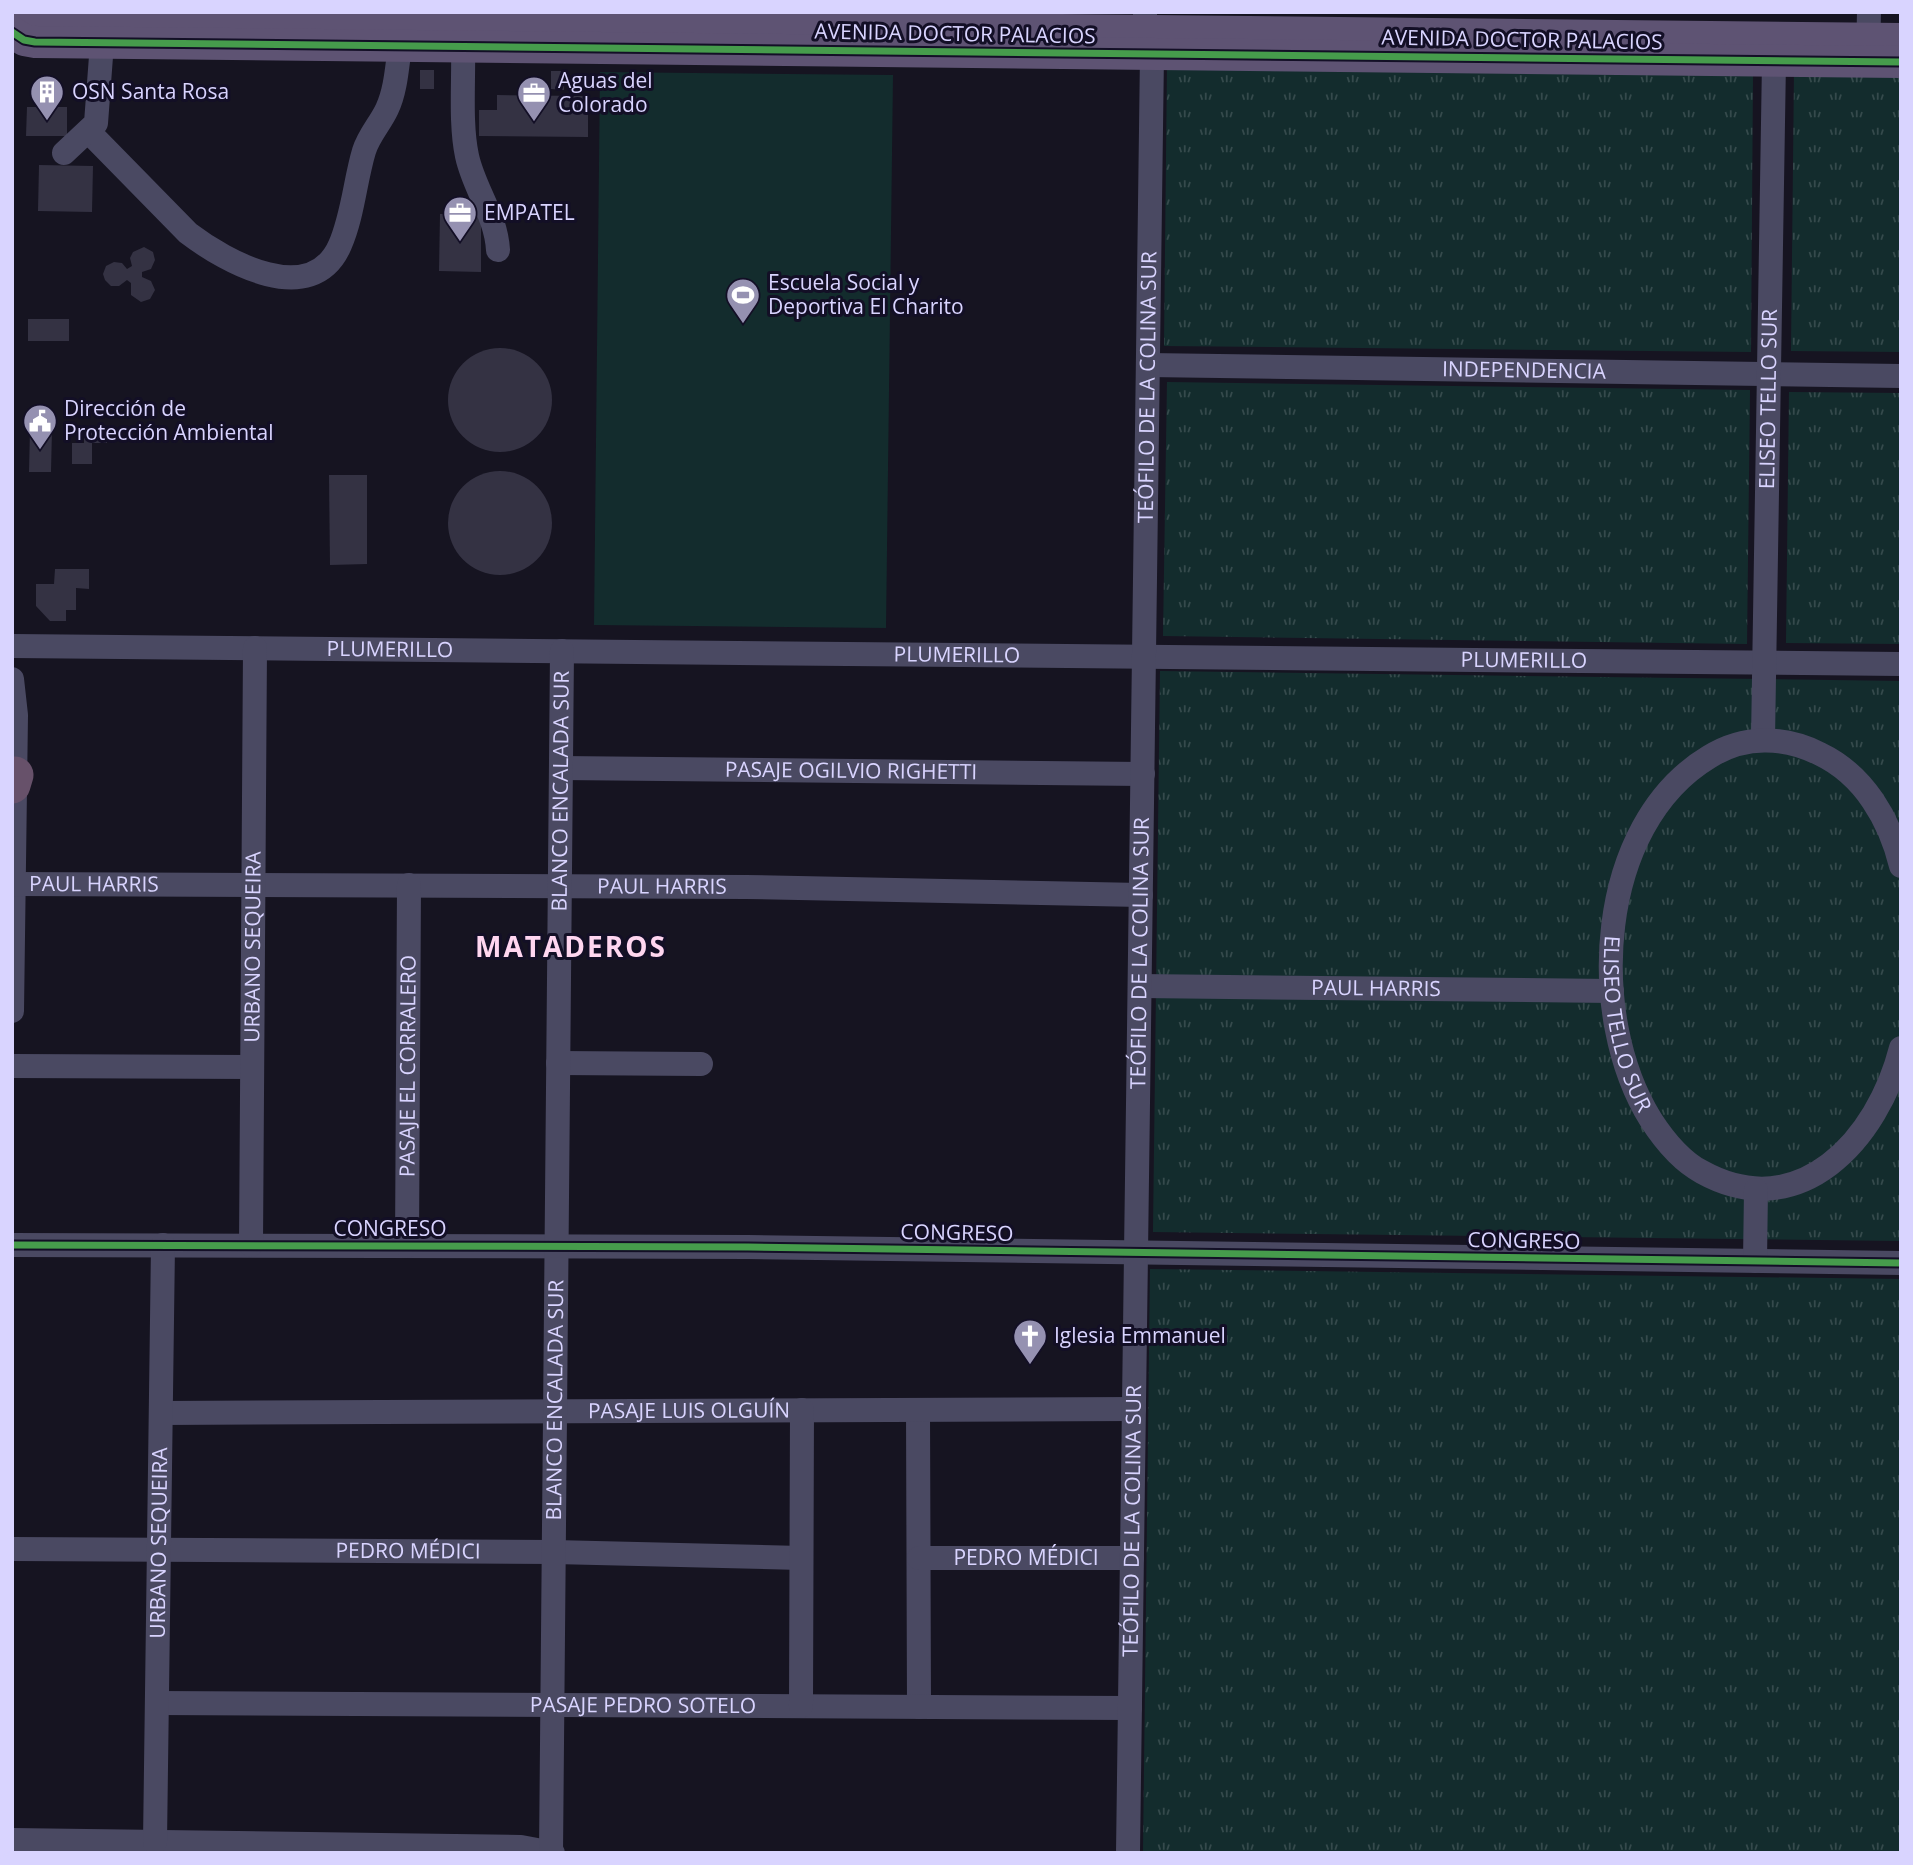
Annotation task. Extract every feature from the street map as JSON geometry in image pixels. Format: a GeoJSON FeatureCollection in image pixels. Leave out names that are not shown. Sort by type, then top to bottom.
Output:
{"type":"FeatureCollection","features":[{"type":"Feature","properties":{"kind":"main road","name":"AVENIDA DOCTOR PALACIOS"},"geometry":{"type":"LineString","coordinates":[[215,26],[102,43],[32,42],[12,31],[25,22],[36,19],[413,32],[1148,32],[1901,39]]}},
{"type":"Feature","properties":{"kind":"main road","name":"AVENIDA DOCTOR PALACIOS"},"geometry":{"type":"LineString","coordinates":[[413,32],[463,47],[1148,32]]}},
{"type":"Feature","properties":{"kind":"main road","name":"AVENIDA DOCTOR PALACIOS"},"geometry":{"type":"LineString","coordinates":[[1507,35],[1774,61],[1869,38]]}},
{"type":"Feature","properties":{"kind":"main road","name":"AVENIDA DOCTOR PALACIOS"},"geometry":{"type":"LineString","coordinates":[[1869,38],[1901,62]]}},
{"type":"Feature","properties":{"kind":"street"},"geometry":{"type":"LineString","coordinates":[[89,132],[188,233],[205,245],[270,276],[304,276],[327,264],[341,243],[364,151],[391,98],[413,32]]}},
{"type":"Feature","properties":{"kind":"street","name":"TEÓFILO DE LA COLINA SUR"},"geometry":{"type":"LineString","coordinates":[[1128,1853],[1148,365],[1148,32]]}},
{"type":"Feature","properties":{"kind":"street"},"geometry":{"type":"LineString","coordinates":[[64,153],[89,132],[97,118],[102,43]]}},
{"type":"Feature","properties":{"kind":"street"},"geometry":{"type":"LineString","coordinates":[[463,47],[466,149],[473,175],[494,224],[498,250]]}},
{"type":"Feature","properties":{"kind":"street","name":"ELISEO TELLO SUR"},"geometry":{"type":"LineString","coordinates":[[1763,739],[1774,61]]}},
{"type":"Feature","properties":{"kind":"street","name":"INDEPENDENCIA"},"geometry":{"type":"LineString","coordinates":[[1148,365],[1901,376]]}},
{"type":"Feature","properties":{"kind":"street","name":"PLUMERILLO"},"geometry":{"type":"LineString","coordinates":[[12,646],[1901,664]]}},
{"type":"Feature","properties":{"kind":"street","name":"URBANO SEQUEIRA"},"geometry":{"type":"LineString","coordinates":[[251,1245],[255,648]]}},
{"type":"Feature","properties":{"kind":"street","name":"BLANCO ENCALADA SUR"},"geometry":{"type":"LineString","coordinates":[[552,1853],[562,651]]}},
{"type":"Feature","properties":{"kind":"street"},"geometry":{"type":"LineString","coordinates":[[12,679],[16,715],[12,1012]]}},
{"type":"Feature","properties":{"kind":"street","name":"ELISEO TELLO SUR"},"geometry":{"type":"LineString","coordinates":[[1901,866],[1892,836],[1881,814],[1867,791],[1848,772],[1829,758],[1786,741],[1763,739],[1739,743],[1716,752],[1678,780],[1648,820],[1620,887],[1612,935],[1612,992],[1619,1039],[1629,1077],[1640,1103],[1677,1153],[1700,1171],[1726,1184],[1756,1190],[1784,1186],[1812,1177],[1837,1159],[1859,1137],[1877,1111],[1901,1048]]}},
{"type":"Feature","properties":{"kind":"street","name":"PASAJE OGILVIO RIGHETTI"},"geometry":{"type":"LineString","coordinates":[[561,768],[1143,774]]}},
{"type":"Feature","properties":{"kind":"street","name":"PAUL HARRIS"},"geometry":{"type":"LineString","coordinates":[[14,884],[746,887],[1141,895]]}},
{"type":"Feature","properties":{"kind":"street","name":"PASAJE EL CORRALERO"},"geometry":{"type":"LineString","coordinates":[[407,1246],[409,885]]}},
{"type":"Feature","properties":{"kind":"street","name":"PAUL HARRIS"},"geometry":{"type":"LineString","coordinates":[[1140,986],[1612,992]]}},
{"type":"Feature","properties":{"kind":"street"},"geometry":{"type":"LineString","coordinates":[[558,1063],[701,1064]]}},
{"type":"Feature","properties":{"kind":"street"},"geometry":{"type":"LineString","coordinates":[[12,1066],[252,1067]]}},
{"type":"Feature","properties":{"kind":"street"},"geometry":{"type":"LineString","coordinates":[[1755,1261],[1756,1190]]}},
{"type":"Feature","properties":{"kind":"street","name":"CONGRESO"},"geometry":{"type":"LineString","coordinates":[[12,1245],[556,1247],[1901,1263]]}},
{"type":"Feature","properties":{"kind":"street","name":"URBANO SEQUEIRA"},"geometry":{"type":"LineString","coordinates":[[155,1842],[163,1245]]}},
{"type":"Feature","properties":{"kind":"street","name":"PASAJE LUIS OLGUÍN"},"geometry":{"type":"LineString","coordinates":[[161,1413],[1134,1409]]}},
{"type":"Feature","properties":{"kind":"street"},"geometry":{"type":"LineString","coordinates":[[800,1706],[802,1410]]}},
{"type":"Feature","properties":{"kind":"street"},"geometry":{"type":"LineString","coordinates":[[918,1410],[919,1707]]}},
{"type":"Feature","properties":{"kind":"street","name":"PEDRO MÉDICI"},"geometry":{"type":"LineString","coordinates":[[12,1549],[554,1552],[801,1558]]}},
{"type":"Feature","properties":{"kind":"street","name":"PEDRO MÉDICI"},"geometry":{"type":"LineString","coordinates":[[919,1558],[1132,1558]]}},
{"type":"Feature","properties":{"kind":"street","name":"PASAJE PEDRO SOTELO"},"geometry":{"type":"LineString","coordinates":[[157,1703],[1130,1708]]}},
{"type":"Feature","properties":{"kind":"street"},"geometry":{"type":"LineString","coordinates":[[12,1840],[155,1842],[281,1848],[521,1847],[552,1853]]}},
{"type":"Feature","properties":{"kind":"green space"},"geometry":{"type":"Polygon","coordinates":[[[1167,67],[1753,73],[1751,352],[1164,346],[1167,67]]]}},
{"type":"Feature","properties":{"kind":"green space","name":"Escuela Social y Deportiva El Charito"},"geometry":{"type":"Polygon","coordinates":[[[600,72],[893,75],[886,628],[594,625],[600,72]]]}},
{"type":"Feature","properties":{"kind":"green space"},"geometry":{"type":"Polygon","coordinates":[[[1794,73],[1901,74],[1901,352],[1791,351],[1794,73]]]}},
{"type":"Feature","properties":{"kind":"green space"},"geometry":{"type":"Polygon","coordinates":[[[1167,382],[1750,390],[1747,644],[1163,636],[1167,382]]]}},
{"type":"Feature","properties":{"kind":"green space"},"geometry":{"type":"Polygon","coordinates":[[[1789,392],[1901,393],[1901,644],[1786,643],[1789,392]]]}},
{"type":"Feature","properties":{"kind":"green space"},"geometry":{"type":"Polygon","coordinates":[[[1160,671],[1901,681],[1901,1241],[1153,1232],[1160,671]]]}},
{"type":"Feature","properties":{"kind":"green space"},"geometry":{"type":"Polygon","coordinates":[[[1150,1269],[1901,1279],[1901,1853],[1143,1853],[1150,1269]]]}},
{"type":"Feature","properties":{"kind":"building"},"geometry":{"type":"Polygon","coordinates":[[[420,70],[434,70],[434,89],[420,89],[420,70]]]}},
{"type":"Feature","properties":{"kind":"building"},"geometry":{"type":"Polygon","coordinates":[[[551,71],[564,71],[564,90],[551,89],[551,71]]]}},
{"type":"Feature","properties":{"kind":"building","name":"Aguas del Colorado"},"geometry":{"type":"Polygon","coordinates":[[[497,95],[585,96],[588,137],[479,136],[479,110],[497,110],[497,95]]]}},
{"type":"Feature","properties":{"kind":"building","name":"OSN Santa Rosa"},"geometry":{"type":"Polygon","coordinates":[[[27,107],[67,107],[67,136],[26,136],[27,107]]]}},
{"type":"Feature","properties":{"kind":"building"},"geometry":{"type":"Polygon","coordinates":[[[39,165],[93,166],[92,212],[38,211],[39,165]]]}},
{"type":"Feature","properties":{"kind":"building","name":"EMPATEL"},"geometry":{"type":"Polygon","coordinates":[[[440,214],[481,214],[481,272],[439,271],[440,214]]]}},
{"type":"Feature","properties":{"kind":"building"},"geometry":{"type":"Polygon","coordinates":[[[144,247],[153,252],[155,260],[151,269],[142,272],[142,277],[151,281],[155,290],[150,299],[141,302],[131,295],[131,283],[127,280],[119,286],[111,286],[103,274],[106,266],[114,262],[122,263],[127,269],[132,266],[130,258],[133,252],[144,247]]]}},
{"type":"Feature","properties":{"kind":"building"},"geometry":{"type":"Polygon","coordinates":[[[28,319],[69,319],[69,341],[28,341],[28,319]]]}},
{"type":"Feature","properties":{"kind":"building"},"geometry":{"type":"Polygon","coordinates":[[[500,348],[520,352],[537,363],[548,380],[552,400],[548,420],[537,437],[520,448],[500,452],[480,448],[463,437],[452,420],[448,400],[452,380],[463,363],[480,352],[500,348]]]}},
{"type":"Feature","properties":{"kind":"building","name":"Dirección de Protección Ambiental"},"geometry":{"type":"Polygon","coordinates":[[[30,429],[52,429],[51,472],[29,472],[30,429]]]}},
{"type":"Feature","properties":{"kind":"building"},"geometry":{"type":"Polygon","coordinates":[[[84,430],[107,430],[107,443],[92,443],[92,464],[72,464],[72,443],[84,443],[84,430]]]}},
{"type":"Feature","properties":{"kind":"building"},"geometry":{"type":"Polygon","coordinates":[[[500,471],[520,475],[537,486],[548,503],[552,523],[548,543],[537,560],[520,571],[500,575],[480,571],[463,560],[452,543],[448,523],[452,503],[463,486],[480,475],[500,471]]]}},
{"type":"Feature","properties":{"kind":"building"},"geometry":{"type":"Polygon","coordinates":[[[329,475],[367,475],[367,564],[330,565],[329,475]]]}},
{"type":"Feature","properties":{"kind":"building"},"geometry":{"type":"Polygon","coordinates":[[[55,569],[89,569],[89,589],[76,588],[76,610],[66,610],[66,621],[50,621],[36,606],[36,584],[54,584],[55,569]]]}},
{"type":"Feature","properties":{"kind":"cycle path"},"geometry":{"type":"LineString","coordinates":[[12,32],[24,40],[35,42],[1901,62]]}},
{"type":"Feature","properties":{"kind":"cycle path"},"geometry":{"type":"LineString","coordinates":[[12,1245],[748,1247],[1901,1263]]}},
{"type":"Feature","properties":{"kind":"place","name":"OSN Santa Rosa"},"geometry":{"type":"Point","coordinates":[47,122]}},
{"type":"Feature","properties":{"kind":"place","name":"Aguas del Colorado"},"geometry":{"type":"Point","coordinates":[534,123]}},
{"type":"Feature","properties":{"kind":"place","name":"EMPATEL"},"geometry":{"type":"Point","coordinates":[460,243]}},
{"type":"Feature","properties":{"kind":"place","name":"Escuela Social y Deportiva El Charito"},"geometry":{"type":"Point","coordinates":[743,325]}},
{"type":"Feature","properties":{"kind":"place","name":"Dirección de Protección Ambiental"},"geometry":{"type":"Point","coordinates":[40,451]}},
{"type":"Feature","properties":{"kind":"place","name":"Iglesia Emmanuel"},"geometry":{"type":"Point","coordinates":[1030,1366]}},
{"type":"Feature","properties":{"kind":"district","name":"MATADEROS"},"geometry":{"type":"Point","coordinates":[571,947]}}]}
